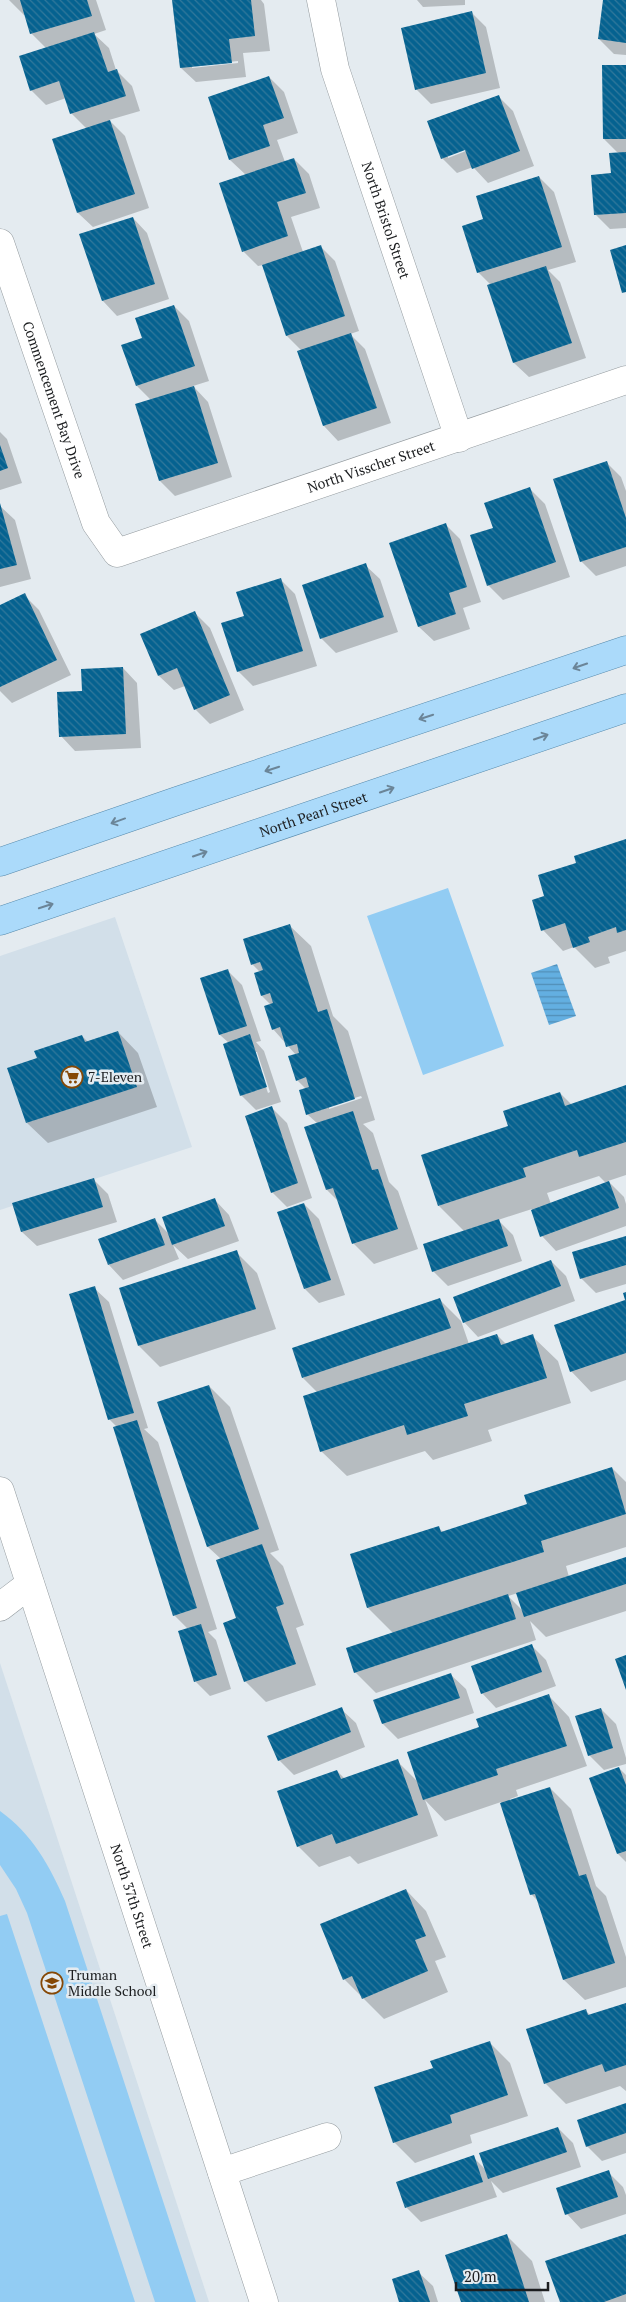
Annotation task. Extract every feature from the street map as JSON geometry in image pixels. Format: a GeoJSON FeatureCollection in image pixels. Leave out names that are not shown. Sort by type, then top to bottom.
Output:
{"type":"FeatureCollection","features":[{"type":"Feature","properties":{"kind":"main road"},"geometry":{"type":"LineString","coordinates":[[0,862],[177,800],[626,650]]}},
{"type":"Feature","properties":{"kind":"main road","name":"North Pearl Street"},"geometry":{"type":"LineString","coordinates":[[0,921],[626,708]]}},
{"type":"Feature","properties":{"kind":"street","name":"North Bristol Street"},"geometry":{"type":"LineString","coordinates":[[321,0],[335,69],[459,438]]}},
{"type":"Feature","properties":{"kind":"street","name":"Commencement Bay Drive"},"geometry":{"type":"LineString","coordinates":[[0,244],[96,523],[117,553]]}},
{"type":"Feature","properties":{"kind":"street","name":"North Visscher Street"},"geometry":{"type":"LineString","coordinates":[[117,553],[626,380]]}},
{"type":"Feature","properties":{"kind":"street","name":"North 37th Street"},"geometry":{"type":"LineString","coordinates":[[0,1491],[264,2302]]}},
{"type":"Feature","properties":{"kind":"street"},"geometry":{"type":"LineString","coordinates":[[0,1607],[30,1584]]}},
{"type":"Feature","properties":{"kind":"street"},"geometry":{"type":"LineString","coordinates":[[222,2172],[327,2137]]}},
{"type":"Feature","properties":{"kind":"shaded area"},"geometry":{"type":"Polygon","coordinates":[[[448,888],[504,1046],[423,1075],[367,916],[448,888]]]}},
{"type":"Feature","properties":{"kind":"shaded area"},"geometry":{"type":"Polygon","coordinates":[[[115,917],[192,1147],[0,1210],[0,956],[115,917]]]}},
{"type":"Feature","properties":{"kind":"shaded area"},"geometry":{"type":"Polygon","coordinates":[[[557,964],[576,1016],[549,1025],[531,973],[557,964]]]}},
{"type":"Feature","properties":{"kind":"shaded area","name":"Truman Middle School"},"geometry":{"type":"Polygon","coordinates":[[[0,1663],[209,2302],[0,2302],[0,1663]]]}},
{"type":"Feature","properties":{"kind":"shaded area"},"geometry":{"type":"Polygon","coordinates":[[[0,1811],[22,1830],[39,1851],[65,1901],[196,2302],[155,2302],[27,1913],[16,1889],[0,1865],[0,1811]]]}},
{"type":"Feature","properties":{"kind":"shaded area"},"geometry":{"type":"Polygon","coordinates":[[[7,1914],[135,2302],[0,2302],[0,1916],[7,1914]]]}},
{"type":"Feature","properties":{"kind":"building"},"geometry":{"type":"Polygon","coordinates":[[[20,0],[87,0],[92,16],[30,34],[20,0]]]}},
{"type":"Feature","properties":{"kind":"building"},"geometry":{"type":"Polygon","coordinates":[[[172,0],[251,0],[255,36],[229,39],[232,63],[180,68],[172,0]]]}},
{"type":"Feature","properties":{"kind":"building"},"geometry":{"type":"Polygon","coordinates":[[[603,0],[626,0],[626,43],[598,39],[603,0]]]}},
{"type":"Feature","properties":{"kind":"building"},"geometry":{"type":"Polygon","coordinates":[[[472,11],[486,73],[415,90],[401,28],[472,11]]]}},
{"type":"Feature","properties":{"kind":"building"},"geometry":{"type":"Polygon","coordinates":[[[94,32],[108,72],[117,69],[126,96],[70,114],[59,81],[30,91],[19,56],[94,32]]]}},
{"type":"Feature","properties":{"kind":"building"},"geometry":{"type":"Polygon","coordinates":[[[602,65],[626,65],[626,139],[603,139],[602,65]]]}},
{"type":"Feature","properties":{"kind":"building"},"geometry":{"type":"Polygon","coordinates":[[[269,76],[284,118],[263,125],[270,146],[229,160],[208,97],[269,76]]]}},
{"type":"Feature","properties":{"kind":"building"},"geometry":{"type":"Polygon","coordinates":[[[499,95],[520,151],[472,169],[465,150],[441,159],[427,121],[499,95]]]}},
{"type":"Feature","properties":{"kind":"building"},"geometry":{"type":"Polygon","coordinates":[[[110,120],[135,194],[77,213],[52,139],[110,120]]]}},
{"type":"Feature","properties":{"kind":"building"},"geometry":{"type":"Polygon","coordinates":[[[626,152],[626,213],[594,215],[591,175],[611,173],[609,153],[626,152]]]}},
{"type":"Feature","properties":{"kind":"building"},"geometry":{"type":"Polygon","coordinates":[[[294,158],[306,193],[277,202],[288,236],[242,252],[219,183],[294,158]]]}},
{"type":"Feature","properties":{"kind":"building"},"geometry":{"type":"Polygon","coordinates":[[[539,176],[562,247],[477,273],[462,226],[483,219],[476,196],[539,176]]]}},
{"type":"Feature","properties":{"kind":"building"},"geometry":{"type":"Polygon","coordinates":[[[133,217],[155,284],[102,301],[79,234],[133,217]]]}},
{"type":"Feature","properties":{"kind":"building"},"geometry":{"type":"Polygon","coordinates":[[[321,245],[345,316],[286,336],[262,265],[321,245]]]}},
{"type":"Feature","properties":{"kind":"building"},"geometry":{"type":"Polygon","coordinates":[[[626,245],[626,292],[622,293],[610,250],[626,245]]]}},
{"type":"Feature","properties":{"kind":"building"},"geometry":{"type":"Polygon","coordinates":[[[546,266],[572,343],[513,363],[487,285],[546,266]]]}},
{"type":"Feature","properties":{"kind":"building"},"geometry":{"type":"Polygon","coordinates":[[[174,305],[195,366],[136,386],[121,345],[142,338],[135,318],[174,305]]]}},
{"type":"Feature","properties":{"kind":"building"},"geometry":{"type":"Polygon","coordinates":[[[351,333],[377,408],[323,426],[297,351],[351,333]]]}},
{"type":"Feature","properties":{"kind":"building"},"geometry":{"type":"Polygon","coordinates":[[[194,386],[218,463],[159,481],[135,404],[194,386]]]}},
{"type":"Feature","properties":{"kind":"building"},"geometry":{"type":"Polygon","coordinates":[[[0,445],[8,468],[0,471],[0,445]]]}},
{"type":"Feature","properties":{"kind":"building"},"geometry":{"type":"Polygon","coordinates":[[[607,461],[626,518],[626,547],[580,562],[553,479],[607,461]]]}},
{"type":"Feature","properties":{"kind":"building"},"geometry":{"type":"Polygon","coordinates":[[[530,487],[556,562],[487,586],[470,535],[493,528],[484,503],[530,487]]]}},
{"type":"Feature","properties":{"kind":"building"},"geometry":{"type":"Polygon","coordinates":[[[0,503],[17,565],[0,569],[0,503]]]}},
{"type":"Feature","properties":{"kind":"building"},"geometry":{"type":"Polygon","coordinates":[[[446,523],[467,587],[449,593],[456,614],[418,627],[389,543],[446,523]]]}},
{"type":"Feature","properties":{"kind":"building"},"geometry":{"type":"Polygon","coordinates":[[[366,563],[384,617],[320,639],[302,585],[366,563]]]}},
{"type":"Feature","properties":{"kind":"building"},"geometry":{"type":"Polygon","coordinates":[[[281,578],[303,651],[237,672],[221,623],[244,616],[236,592],[281,578]]]}},
{"type":"Feature","properties":{"kind":"building"},"geometry":{"type":"Polygon","coordinates":[[[25,593],[57,660],[0,687],[0,605],[25,593]]]}},
{"type":"Feature","properties":{"kind":"building"},"geometry":{"type":"Polygon","coordinates":[[[195,611],[230,695],[194,710],[177,668],[158,676],[140,634],[195,611]]]}},
{"type":"Feature","properties":{"kind":"building"},"geometry":{"type":"Polygon","coordinates":[[[123,667],[126,734],[59,737],[57,692],[82,691],[81,669],[123,667]]]}},
{"type":"Feature","properties":{"kind":"building"},"geometry":{"type":"Polygon","coordinates":[[[626,839],[626,930],[617,933],[616,927],[588,937],[590,942],[573,948],[565,923],[541,931],[532,900],[544,896],[538,875],[576,863],[574,856],[626,839]]]}},
{"type":"Feature","properties":{"kind":"building"},"geometry":{"type":"Polygon","coordinates":[[[290,924],[318,1012],[327,1009],[355,1099],[306,1115],[299,1090],[309,1087],[306,1077],[296,1081],[288,1056],[299,1053],[297,1044],[286,1047],[280,1027],[272,1030],[264,1006],[273,1003],[270,993],[261,996],[254,973],[263,970],[260,962],[251,965],[243,939],[290,924]]]}},
{"type":"Feature","properties":{"kind":"building"},"geometry":{"type":"Polygon","coordinates":[[[228,969],[247,1026],[219,1035],[200,978],[228,969]]]}},
{"type":"Feature","properties":{"kind":"building","name":"7-Eleven"},"geometry":{"type":"Polygon","coordinates":[[[118,1031],[137,1087],[26,1123],[7,1068],[37,1058],[34,1051],[82,1035],[85,1042],[118,1031]]]}},
{"type":"Feature","properties":{"kind":"building"},"geometry":{"type":"Polygon","coordinates":[[[250,1034],[267,1087],[240,1096],[223,1044],[250,1034]]]}},
{"type":"Feature","properties":{"kind":"building"},"geometry":{"type":"Polygon","coordinates":[[[626,1085],[626,1142],[579,1157],[577,1150],[523,1168],[526,1177],[438,1206],[421,1155],[508,1126],[503,1111],[560,1092],[565,1106],[626,1085]]]}},
{"type":"Feature","properties":{"kind":"building"},"geometry":{"type":"Polygon","coordinates":[[[272,1106],[298,1183],[271,1193],[245,1116],[272,1106]]]}},
{"type":"Feature","properties":{"kind":"building"},"geometry":{"type":"Polygon","coordinates":[[[353,1111],[372,1170],[378,1169],[398,1229],[352,1244],[333,1188],[326,1190],[304,1127],[353,1111]]]}},
{"type":"Feature","properties":{"kind":"building"},"geometry":{"type":"Polygon","coordinates":[[[94,1178],[103,1207],[21,1232],[12,1203],[94,1178]]]}},
{"type":"Feature","properties":{"kind":"building"},"geometry":{"type":"Polygon","coordinates":[[[609,1181],[619,1208],[540,1237],[531,1210],[609,1181]]]}},
{"type":"Feature","properties":{"kind":"building"},"geometry":{"type":"Polygon","coordinates":[[[215,1198],[225,1226],[172,1245],[162,1217],[215,1198]]]}},
{"type":"Feature","properties":{"kind":"building"},"geometry":{"type":"Polygon","coordinates":[[[304,1203],[331,1280],[304,1289],[277,1212],[304,1203]]]}},
{"type":"Feature","properties":{"kind":"building"},"geometry":{"type":"Polygon","coordinates":[[[155,1218],[165,1245],[108,1265],[98,1239],[155,1218]]]}},
{"type":"Feature","properties":{"kind":"building"},"geometry":{"type":"Polygon","coordinates":[[[499,1219],[508,1246],[432,1272],[423,1244],[499,1219]]]}},
{"type":"Feature","properties":{"kind":"building"},"geometry":{"type":"Polygon","coordinates":[[[626,1236],[626,1265],[580,1279],[572,1252],[626,1236]]]}},
{"type":"Feature","properties":{"kind":"building"},"geometry":{"type":"Polygon","coordinates":[[[237,1250],[256,1309],[138,1346],[119,1288],[237,1250]]]}},
{"type":"Feature","properties":{"kind":"building"},"geometry":{"type":"Polygon","coordinates":[[[551,1260],[561,1286],[463,1323],[453,1297],[551,1260]]]}},
{"type":"Feature","properties":{"kind":"building"},"geometry":{"type":"Polygon","coordinates":[[[95,1286],[134,1413],[108,1420],[69,1294],[95,1286]]]}},
{"type":"Feature","properties":{"kind":"building"},"geometry":{"type":"Polygon","coordinates":[[[626,1292],[626,1353],[570,1372],[554,1325],[625,1300],[623,1293],[626,1292]]]}},
{"type":"Feature","properties":{"kind":"building"},"geometry":{"type":"Polygon","coordinates":[[[440,1298],[451,1328],[302,1378],[292,1348],[440,1298]]]}},
{"type":"Feature","properties":{"kind":"building"},"geometry":{"type":"Polygon","coordinates":[[[497,1334],[501,1345],[533,1334],[547,1378],[464,1404],[468,1416],[407,1435],[404,1425],[320,1452],[303,1396],[497,1334]]]}},
{"type":"Feature","properties":{"kind":"building"},"geometry":{"type":"Polygon","coordinates":[[[209,1385],[259,1529],[207,1547],[157,1402],[209,1385]]]}},
{"type":"Feature","properties":{"kind":"building"},"geometry":{"type":"Polygon","coordinates":[[[137,1420],[197,1608],[173,1616],[113,1427],[137,1420]]]}},
{"type":"Feature","properties":{"kind":"building"},"geometry":{"type":"Polygon","coordinates":[[[612,1467],[626,1514],[541,1541],[544,1552],[367,1608],[350,1554],[439,1526],[441,1532],[527,1504],[524,1495],[612,1467]]]}},
{"type":"Feature","properties":{"kind":"building"},"geometry":{"type":"Polygon","coordinates":[[[262,1544],[284,1604],[276,1607],[296,1664],[244,1682],[223,1623],[236,1618],[216,1560],[262,1544]]]}},
{"type":"Feature","properties":{"kind":"building"},"geometry":{"type":"Polygon","coordinates":[[[626,1557],[626,1584],[524,1617],[516,1593],[626,1557]]]}},
{"type":"Feature","properties":{"kind":"building"},"geometry":{"type":"Polygon","coordinates":[[[508,1594],[516,1619],[354,1673],[346,1648],[508,1594]]]}},
{"type":"Feature","properties":{"kind":"building"},"geometry":{"type":"Polygon","coordinates":[[[201,1624],[217,1675],[194,1682],[178,1631],[201,1624]]]}},
{"type":"Feature","properties":{"kind":"building"},"geometry":{"type":"Polygon","coordinates":[[[532,1644],[542,1672],[481,1694],[471,1666],[532,1644]]]}},
{"type":"Feature","properties":{"kind":"building"},"geometry":{"type":"Polygon","coordinates":[[[626,1655],[626,1690],[615,1659],[626,1655]]]}},
{"type":"Feature","properties":{"kind":"building"},"geometry":{"type":"Polygon","coordinates":[[[451,1673],[460,1698],[382,1724],[373,1700],[451,1673]]]}},
{"type":"Feature","properties":{"kind":"building"},"geometry":{"type":"Polygon","coordinates":[[[549,1694],[567,1746],[496,1769],[498,1775],[423,1800],[407,1752],[479,1727],[476,1719],[549,1694]]]}},
{"type":"Feature","properties":{"kind":"building"},"geometry":{"type":"Polygon","coordinates":[[[342,1707],[351,1732],[278,1761],[267,1736],[342,1707]]]}},
{"type":"Feature","properties":{"kind":"building"},"geometry":{"type":"Polygon","coordinates":[[[601,1708],[613,1748],[588,1756],[575,1716],[601,1708]]]}},
{"type":"Feature","properties":{"kind":"building"},"geometry":{"type":"Polygon","coordinates":[[[398,1759],[418,1815],[336,1844],[332,1834],[297,1847],[277,1791],[337,1770],[341,1779],[398,1759]]]}},
{"type":"Feature","properties":{"kind":"building"},"geometry":{"type":"Polygon","coordinates":[[[619,1767],[626,1785],[626,1851],[617,1854],[589,1778],[619,1767]]]}},
{"type":"Feature","properties":{"kind":"building"},"geometry":{"type":"Polygon","coordinates":[[[550,1787],[579,1876],[586,1874],[615,1963],[563,1980],[535,1894],[530,1895],[500,1803],[550,1787]]]}},
{"type":"Feature","properties":{"kind":"building"},"geometry":{"type":"Polygon","coordinates":[[[406,1889],[426,1936],[415,1940],[428,1971],[362,1999],[352,1976],[343,1980],[320,1924],[406,1889]]]}},
{"type":"Feature","properties":{"kind":"building"},"geometry":{"type":"Polygon","coordinates":[[[626,2003],[626,2065],[605,2072],[602,2064],[544,2084],[526,2029],[586,2009],[588,2015],[626,2003]]]}},
{"type":"Feature","properties":{"kind":"building"},"geometry":{"type":"Polygon","coordinates":[[[490,2041],[508,2095],[450,2115],[452,2123],[393,2143],[374,2087],[433,2068],[430,2061],[490,2041]]]}},
{"type":"Feature","properties":{"kind":"building"},"geometry":{"type":"Polygon","coordinates":[[[626,2103],[626,2133],[586,2147],[577,2120],[626,2103]]]}},
{"type":"Feature","properties":{"kind":"building"},"geometry":{"type":"Polygon","coordinates":[[[558,2127],[567,2152],[488,2179],[479,2153],[558,2127]]]}},
{"type":"Feature","properties":{"kind":"building"},"geometry":{"type":"Polygon","coordinates":[[[474,2155],[483,2182],[405,2208],[396,2182],[474,2155]]]}},
{"type":"Feature","properties":{"kind":"building"},"geometry":{"type":"Polygon","coordinates":[[[609,2170],[618,2197],[565,2215],[556,2188],[609,2170]]]}},
{"type":"Feature","properties":{"kind":"building"},"geometry":{"type":"Polygon","coordinates":[[[507,2234],[529,2302],[461,2302],[445,2255],[507,2234]]]}},
{"type":"Feature","properties":{"kind":"building"},"geometry":{"type":"Polygon","coordinates":[[[626,2234],[626,2294],[604,2302],[560,2302],[545,2261],[626,2234]]]}},
{"type":"Feature","properties":{"kind":"building"},"geometry":{"type":"Polygon","coordinates":[[[419,2270],[430,2302],[399,2302],[392,2279],[419,2270]]]}},
{"type":"Feature","properties":{"kind":"place","name":"7-Eleven"},"geometry":{"type":"Point","coordinates":[72,1077]}},
{"type":"Feature","properties":{"kind":"place","name":"Truman Middle School"},"geometry":{"type":"Point","coordinates":[52,1983]}}]}
